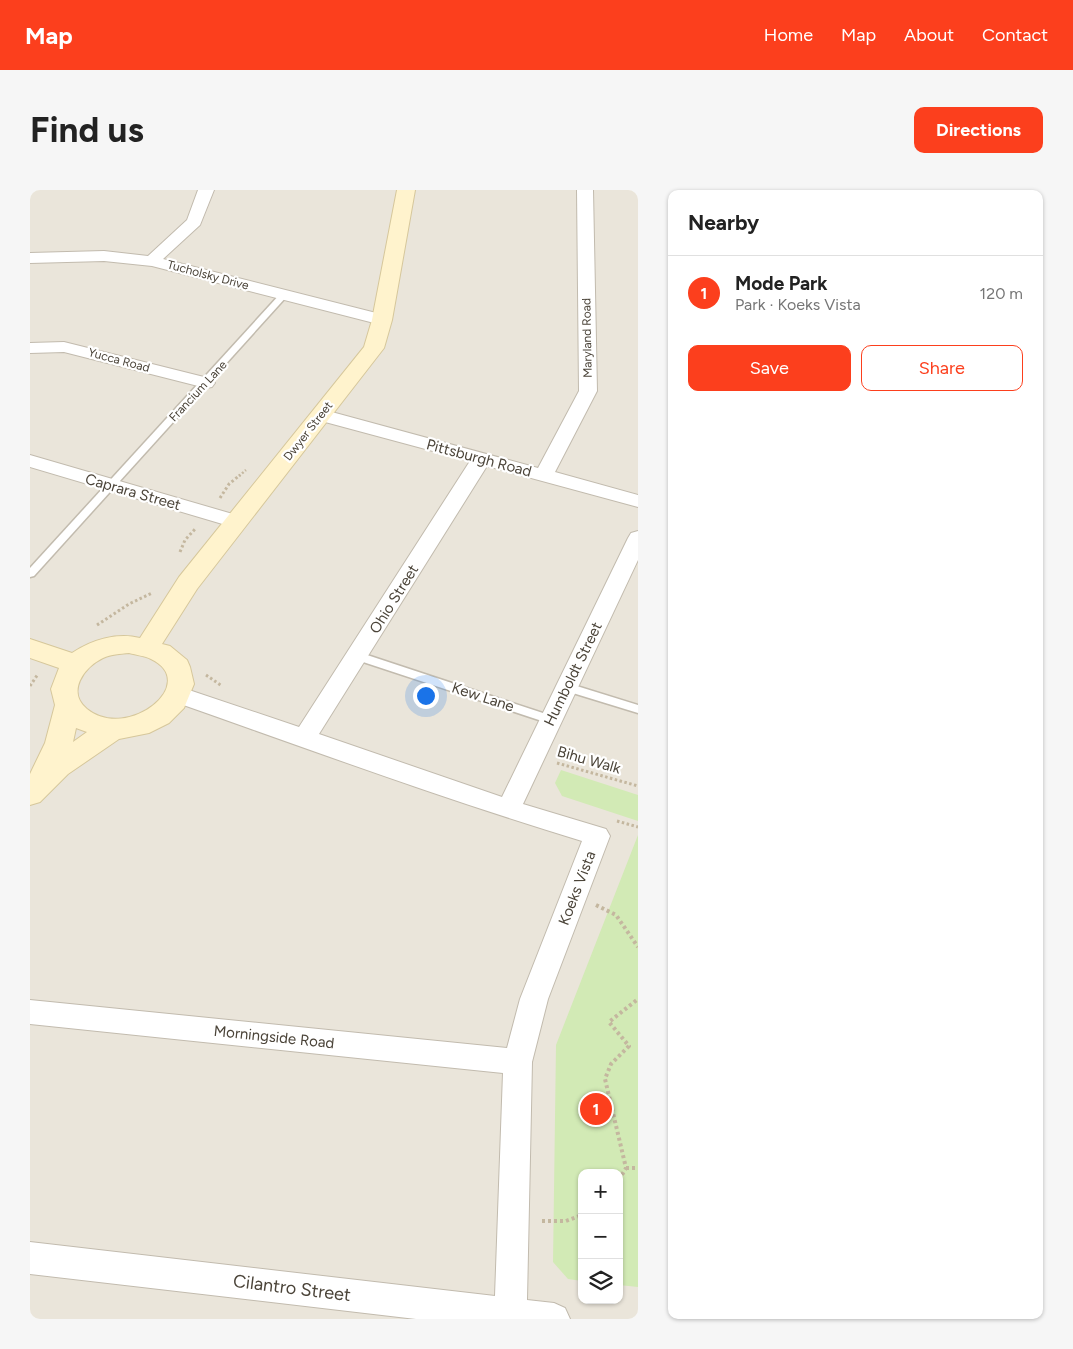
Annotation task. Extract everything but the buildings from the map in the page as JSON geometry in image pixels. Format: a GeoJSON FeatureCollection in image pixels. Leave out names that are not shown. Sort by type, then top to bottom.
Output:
{"type":"FeatureCollection","features":[{"type":"Feature","properties":{"kind":"street"},"geometry":{"type":"LineString","coordinates":[[152,261],[194,222],[206,190]]}},
{"type":"Feature","properties":{"kind":"street","name":"Dwyer Street"},"geometry":{"type":"LineString","coordinates":[[148,646],[188,583],[374,348],[382,320],[406,190]]}},
{"type":"Feature","properties":{"kind":"street","name":"Maryland Road"},"geometry":{"type":"LineString","coordinates":[[544,475],[588,391],[585,190]]}},
{"type":"Feature","properties":{"kind":"street","name":"Tucholsky Drive"},"geometry":{"type":"LineString","coordinates":[[30,258],[104,256],[152,261],[382,320]]}},
{"type":"Feature","properties":{"kind":"street","name":"Yucca Road"},"geometry":{"type":"LineString","coordinates":[[30,348],[64,347],[206,383]]}},
{"type":"Feature","properties":{"kind":"street","name":"Pittsburgh Road"},"geometry":{"type":"LineString","coordinates":[[321,415],[638,501]]}},
{"type":"Feature","properties":{"kind":"street","name":"Ohio Street"},"geometry":{"type":"LineString","coordinates":[[304,739],[482,458]]}},
{"type":"Feature","properties":{"kind":"street","name":"Caprara Street"},"geometry":{"type":"LineString","coordinates":[[30,461],[236,522]]}},
{"type":"Feature","properties":{"kind":"street","name":"Humboldt Street"},"geometry":{"type":"LineString","coordinates":[[508,809],[638,538]]}},
{"type":"Feature","properties":{"kind":"street"},"geometry":{"type":"LineString","coordinates":[[35,788],[59,743],[67,707],[63,692],[66,678],[75,664],[90,653],[109,646],[129,644],[148,646],[163,653],[174,662],[181,674],[180,695],[166,712],[151,722],[133,727],[114,729],[96,726],[79,718],[67,707]]}},
{"type":"Feature","properties":{"kind":"street"},"geometry":{"type":"LineString","coordinates":[[30,648],[75,664]]}},
{"type":"Feature","properties":{"kind":"street","name":"Koeks Vista"},"geometry":{"type":"LineString","coordinates":[[180,695],[508,809],[597,836],[534,999],[518,1062],[511,1314]]}},
{"type":"Feature","properties":{"kind":"street"},"geometry":{"type":"LineString","coordinates":[[35,788],[79,751],[114,729]]}},
{"type":"Feature","properties":{"kind":"street","name":"Morningside Road"},"geometry":{"type":"LineString","coordinates":[[30,1012],[518,1062]]}},
{"type":"Feature","properties":{"kind":"street","name":"Cilantro Street"},"geometry":{"type":"LineString","coordinates":[[30,1258],[554,1319]]}},
{"type":"Feature","properties":{"kind":"lane","name":"Francium Lane"},"geometry":{"type":"LineString","coordinates":[[30,574],[109,485],[206,383],[284,296]]}},
{"type":"Feature","properties":{"kind":"lane","name":"Kew Lane"},"geometry":{"type":"LineString","coordinates":[[358,656],[551,720]]}},
{"type":"Feature","properties":{"kind":"lane"},"geometry":{"type":"LineString","coordinates":[[567,686],[638,709]]}},
{"type":"Feature","properties":{"kind":"path"},"geometry":{"type":"LineString","coordinates":[[178,556],[185,540],[208,514],[229,484],[252,465]]}},
{"type":"Feature","properties":{"kind":"path"},"geometry":{"type":"LineString","coordinates":[[129,604],[152,593],[159,586]]}},
{"type":"Feature","properties":{"kind":"path","name":"Bihu Walk"},"geometry":{"type":"LineString","coordinates":[[534,756],[638,786]]}},
{"type":"Feature","properties":{"kind":"path"},"geometry":{"type":"LineString","coordinates":[[623,1173],[626,1168],[614,1118],[604,1090],[606,1075],[613,1059],[629,1046],[609,1022],[638,999]]}},
{"type":"Feature","properties":{"kind":"path"},"geometry":{"type":"LineString","coordinates":[[626,1168],[638,1168]]}},
{"type":"Feature","properties":{"kind":"path"},"geometry":{"type":"LineString","coordinates":[[514,1222],[566,1221],[578,1216]]}},
{"type":"Feature","properties":{"kind":"shaded area"},"geometry":{"type":"Polygon","coordinates":[[[30,190],[638,190],[638,1319],[30,1319],[30,190]]]}},
{"type":"Feature","properties":{"kind":"green space"},"geometry":{"type":"Polygon","coordinates":[[[561,770],[638,795],[638,821],[562,796],[555,783],[561,770]]]}},
{"type":"Feature","properties":{"kind":"green space"},"geometry":{"type":"Polygon","coordinates":[[[638,835],[638,1287],[623,1285],[623,1169],[578,1169],[578,1280],[568,1279],[553,1262],[556,1045],[638,835]]]}},
{"type":"Feature","properties":{"kind":"place","name":"Mode Park"},"geometry":{"type":"Point","coordinates":[596,1109]}}]}
